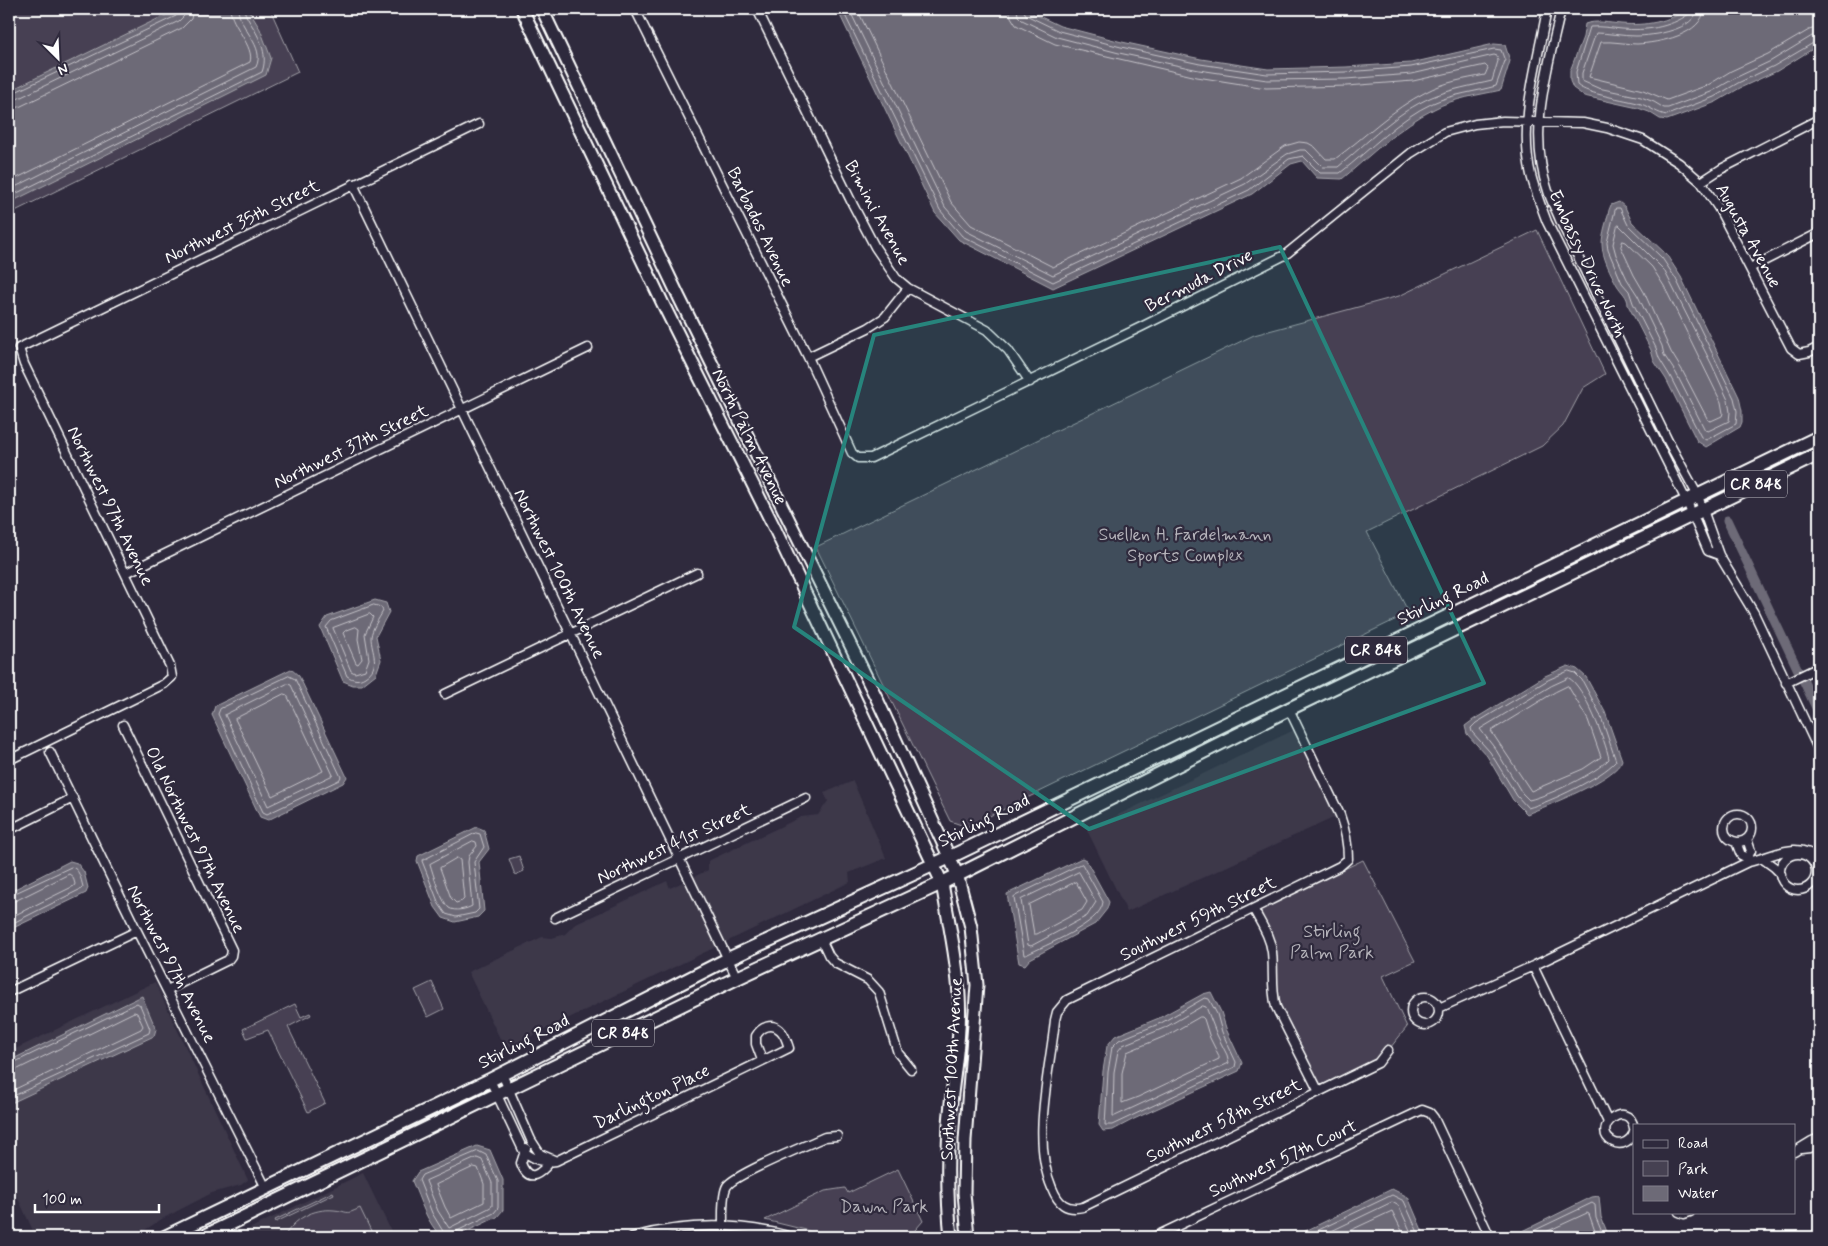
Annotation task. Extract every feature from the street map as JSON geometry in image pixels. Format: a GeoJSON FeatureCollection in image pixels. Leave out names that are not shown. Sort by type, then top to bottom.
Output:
{"type":"FeatureCollection","features":[{"type":"Feature","properties":{"kind":"main road","name":"North Palm Avenue"},"geometry":{"type":"LineString","coordinates":[[522,9],[774,527],[942,883]]}},
{"type":"Feature","properties":{"kind":"main road","name":"North Palm Avenue"},"geometry":{"type":"LineString","coordinates":[[542,9],[719,378],[847,636],[957,874]]}},
{"type":"Feature","properties":{"kind":"main road"},"geometry":{"type":"LineString","coordinates":[[704,386],[719,378]]}},
{"type":"Feature","properties":{"kind":"main road","name":"Stirling Road"},"geometry":{"type":"LineString","coordinates":[[165,1237],[490,1080],[728,959],[950,857],[1819,437]]}},
{"type":"Feature","properties":{"kind":"main road","name":"Stirling Road"},"geometry":{"type":"LineString","coordinates":[[203,1237],[737,978],[942,883],[1289,709],[1819,454]]}},
{"type":"Feature","properties":{"kind":"main road","name":"Southwest 100th Avenue"},"geometry":{"type":"LineString","coordinates":[[957,874],[970,927],[977,985],[965,1140],[964,1193],[968,1237]]}},
{"type":"Feature","properties":{"kind":"main road","name":"Southwest 100th Avenue"},"geometry":{"type":"LineString","coordinates":[[942,883],[959,996],[957,1045],[949,1124],[948,1207],[951,1237]]}},
{"type":"Feature","properties":{"kind":"main road"},"geometry":{"type":"LineString","coordinates":[[358,1143],[366,1158]]}},
{"type":"Feature","properties":{"kind":"street","name":"Barbados Avenue"},"geometry":{"type":"LineString","coordinates":[[635,9],[808,358],[852,453],[858,458]]}},
{"type":"Feature","properties":{"kind":"street","name":"Bimini Avenue"},"geometry":{"type":"LineString","coordinates":[[757,9],[853,205],[875,247],[896,278],[908,288],[987,330],[1008,350],[1030,382]]}},
{"type":"Feature","properties":{"kind":"street","name":"Embassy Drive North"},"geometry":{"type":"LineString","coordinates":[[1547,9],[1529,103],[1528,142],[1531,173],[1547,222],[1693,499]]}},
{"type":"Feature","properties":{"kind":"street","name":"Embassy Drive North"},"geometry":{"type":"LineString","coordinates":[[1561,9],[1543,90],[1539,122],[1539,144],[1551,198],[1668,440],[1697,512]]}},
{"type":"Feature","properties":{"kind":"street"},"geometry":{"type":"LineString","coordinates":[[1701,182],[1819,119]]}},
{"type":"Feature","properties":{"kind":"street","name":"Bermuda Drive"},"geometry":{"type":"LineString","coordinates":[[858,458],[871,458],[1213,292],[1285,254],[1411,154],[1445,132],[1475,124],[1503,121],[1539,122]]}},
{"type":"Feature","properties":{"kind":"street","name":"Augusta Avenue"},"geometry":{"type":"LineString","coordinates":[[1539,122],[1584,123],[1607,128],[1643,140],[1678,162],[1701,182],[1719,209],[1791,348],[1799,354],[1819,348]]}},
{"type":"Feature","properties":{"kind":"street","name":"Northwest 35th Street"},"geometry":{"type":"LineString","coordinates":[[18,348],[479,124]]}},
{"type":"Feature","properties":{"kind":"street","name":"Northwest 100th Avenue"},"geometry":{"type":"LineString","coordinates":[[353,184],[737,978]]}},
{"type":"Feature","properties":{"kind":"street"},"geometry":{"type":"LineString","coordinates":[[1750,268],[1819,233]]}},
{"type":"Feature","properties":{"kind":"street"},"geometry":{"type":"LineString","coordinates":[[808,358],[868,328],[885,317],[908,288]]}},
{"type":"Feature","properties":{"kind":"street","name":"Northwest 97th Avenue"},"geometry":{"type":"LineString","coordinates":[[9,760],[164,684],[172,677],[170,666],[18,348]]}},
{"type":"Feature","properties":{"kind":"street","name":"Northwest 37th Street"},"geometry":{"type":"LineString","coordinates":[[126,573],[588,348]]}},
{"type":"Feature","properties":{"kind":"street"},"geometry":{"type":"LineString","coordinates":[[1693,499],[1708,551],[1719,555],[1754,613],[1819,751]]}},
{"type":"Feature","properties":{"kind":"street"},"geometry":{"type":"LineString","coordinates":[[445,694],[697,573]]}},
{"type":"Feature","properties":{"kind":"street"},"geometry":{"type":"LineString","coordinates":[[1786,683],[1819,668]]}},
{"type":"Feature","properties":{"kind":"street","name":"Southwest 59th Street"},"geometry":{"type":"LineString","coordinates":[[1068,1208],[1061,1204],[1052,1190],[1044,1164],[1042,1147],[1043,1116],[1055,1020],[1062,1006],[1067,1000],[1254,910],[1340,866],[1348,859],[1345,829],[1340,815],[1289,709]]}},
{"type":"Feature","properties":{"kind":"street","name":"Old Northwest 97th Avenue"},"geometry":{"type":"LineString","coordinates":[[123,725],[232,950],[228,960],[167,990]]}},
{"type":"Feature","properties":{"kind":"street","name":"Northwest 97th Avenue"},"geometry":{"type":"LineString","coordinates":[[50,752],[137,932],[266,1188]]}},
{"type":"Feature","properties":{"kind":"street"},"geometry":{"type":"LineString","coordinates":[[9,830],[73,798]]}},
{"type":"Feature","properties":{"kind":"street","name":"Northwest 41st Street"},"geometry":{"type":"LineString","coordinates":[[555,918],[806,798]]}},
{"type":"Feature","properties":{"kind":"street"},"geometry":{"type":"LineString","coordinates":[[1736,814],[1744,816],[1751,822],[1752,831],[1747,839],[1743,842],[1736,842],[1726,836],[1724,827],[1727,819],[1736,814]]}},
{"type":"Feature","properties":{"kind":"street"},"geometry":{"type":"LineString","coordinates":[[1747,839],[1751,851],[1747,860]]}},
{"type":"Feature","properties":{"kind":"street"},"geometry":{"type":"LineString","coordinates":[[1736,842],[1741,855],[1747,860]]}},
{"type":"Feature","properties":{"kind":"street"},"geometry":{"type":"LineString","coordinates":[[1763,859],[1788,850],[1800,848],[1808,851],[1817,870]]}},
{"type":"Feature","properties":{"kind":"street"},"geometry":{"type":"LineString","coordinates":[[1780,874],[1783,863],[1798,854],[1808,858],[1817,870]]}},
{"type":"Feature","properties":{"kind":"street"},"geometry":{"type":"LineString","coordinates":[[1763,859],[1774,867],[1786,885],[1796,890],[1807,887],[1817,870]]}},
{"type":"Feature","properties":{"kind":"street"},"geometry":{"type":"LineString","coordinates":[[1439,1008],[1533,966],[1747,860],[1776,860],[1783,863]]}},
{"type":"Feature","properties":{"kind":"street"},"geometry":{"type":"LineString","coordinates":[[1254,910],[1269,939],[1272,952],[1272,992],[1276,1007],[1319,1092]]}},
{"type":"Feature","properties":{"kind":"street"},"geometry":{"type":"LineString","coordinates":[[9,992],[137,932]]}},
{"type":"Feature","properties":{"kind":"street"},"geometry":{"type":"LineString","coordinates":[[821,939],[829,956],[835,963],[868,980],[879,992],[898,1053],[911,1069]]}},
{"type":"Feature","properties":{"kind":"street"},"geometry":{"type":"LineString","coordinates":[[1533,966],[1608,1122]]}},
{"type":"Feature","properties":{"kind":"street","name":"Darlington Place"},"geometry":{"type":"LineString","coordinates":[[524,1152],[521,1163],[527,1173],[532,1175],[538,1174],[554,1161],[789,1048],[782,1032],[770,1026],[764,1028],[756,1036],[756,1044],[762,1060]]}},
{"type":"Feature","properties":{"kind":"street","name":"Southwest 58th Street"},"geometry":{"type":"LineString","coordinates":[[1068,1208],[1083,1207],[1378,1063],[1388,1050]]}},
{"type":"Feature","properties":{"kind":"street"},"geometry":{"type":"LineString","coordinates":[[502,1074],[531,1140],[540,1154],[554,1161]]}},
{"type":"Feature","properties":{"kind":"street"},"geometry":{"type":"LineString","coordinates":[[490,1080],[524,1152],[539,1161],[554,1161]]}},
{"type":"Feature","properties":{"kind":"street","name":"Southwest 57th Court"},"geometry":{"type":"LineString","coordinates":[[1154,1237],[1417,1112],[1426,1111],[1434,1118],[1490,1237]]}},
{"type":"Feature","properties":{"kind":"street"},"geometry":{"type":"LineString","coordinates":[[1633,1126],[1632,1121],[1625,1115],[1615,1116],[1608,1122],[1606,1130],[1609,1139],[1618,1143],[1627,1142],[1633,1132]]}},
{"type":"Feature","properties":{"kind":"street"},"geometry":{"type":"LineString","coordinates":[[514,1130],[521,1118]]}},
{"type":"Feature","properties":{"kind":"street"},"geometry":{"type":"LineString","coordinates":[[723,1225],[722,1208],[726,1187],[738,1176],[825,1137],[837,1136]]}},
{"type":"Feature","properties":{"kind":"street"},"geometry":{"type":"LineString","coordinates":[[1798,1151],[1819,1138]]}},
{"type":"Feature","properties":{"kind":"street"},"geometry":{"type":"LineString","coordinates":[[524,1152],[531,1140]]}},
{"type":"Feature","properties":{"kind":"street"},"geometry":{"type":"LineString","coordinates":[[1798,1151],[1819,1144]]}},
{"type":"Feature","properties":{"kind":"street"},"geometry":{"type":"LineString","coordinates":[[632,1237],[670,1229],[723,1225],[750,1228],[792,1237]]}},
{"type":"Feature","properties":{"kind":"highlighted area"},"geometry":{"type":"Polygon","coordinates":[[[1280,247],[1484,683],[1089,829],[794,627],[874,335],[1280,247]]]}},
{"type":"Feature","properties":{"kind":"shaded area"},"geometry":{"type":"Polygon","coordinates":[[[1298,728],[1340,815],[1127,912],[1087,830],[1298,728]]]}},
{"type":"Feature","properties":{"kind":"shaded area"},"geometry":{"type":"Polygon","coordinates":[[[853,781],[886,858],[849,873],[850,882],[505,1049],[468,972],[542,937],[552,938],[565,934],[574,925],[667,881],[670,888],[708,870],[708,861],[801,817],[818,815],[828,801],[824,793],[853,781]]]}},
{"type":"Feature","properties":{"kind":"shaded area"},"geometry":{"type":"Polygon","coordinates":[[[155,982],[248,1180],[241,1185],[212,1193],[162,1219],[134,1237],[36,1237],[9,1179],[9,1052],[155,982]]]}},
{"type":"Feature","properties":{"kind":"shaded area"},"geometry":{"type":"Polygon","coordinates":[[[363,1173],[394,1237],[233,1237],[363,1173]]]}},
{"type":"Feature","properties":{"kind":"green space"},"geometry":{"type":"Polygon","coordinates":[[[9,9],[270,9],[298,72],[9,214],[9,9]]]}},
{"type":"Feature","properties":{"kind":"green space","name":"Suellen H. Fardelmann Sports Complex"},"geometry":{"type":"Polygon","coordinates":[[[1537,230],[1605,374],[1583,388],[1563,426],[1542,446],[1367,532],[1409,613],[967,827],[950,821],[816,547],[1254,335],[1399,296],[1537,230]]]}},
{"type":"Feature","properties":{"kind":"green space"},"geometry":{"type":"Polygon","coordinates":[[[519,856],[524,871],[515,875],[509,859],[519,856]]]}},
{"type":"Feature","properties":{"kind":"green space","name":"Stirling Palm Park"},"geometry":{"type":"Polygon","coordinates":[[[1363,860],[1415,961],[1383,976],[1407,1027],[1378,1063],[1319,1092],[1275,1000],[1272,952],[1255,912],[1363,860]]]}},
{"type":"Feature","properties":{"kind":"green space"},"geometry":{"type":"Polygon","coordinates":[[[432,982],[444,1009],[428,1017],[415,990],[432,982]]]}},
{"type":"Feature","properties":{"kind":"green space"},"geometry":{"type":"Polygon","coordinates":[[[295,1004],[301,1017],[310,1013],[311,1015],[288,1027],[325,1103],[308,1112],[268,1030],[247,1038],[243,1029],[295,1004]]]}},
{"type":"Feature","properties":{"kind":"green space","name":"Dawn Park"},"geometry":{"type":"Polygon","coordinates":[[[898,1169],[923,1221],[909,1237],[823,1237],[806,1230],[765,1220],[825,1191],[845,1188],[848,1193],[898,1169]]]}},
{"type":"Feature","properties":{"kind":"green space"},"geometry":{"type":"Polygon","coordinates":[[[333,1192],[334,1194],[276,1222],[275,1220],[333,1192]]]}},
{"type":"Feature","properties":{"kind":"green space"},"geometry":{"type":"Polygon","coordinates":[[[360,1208],[374,1237],[284,1237],[293,1225],[312,1213],[326,1210],[349,1212],[360,1208]]]}},
{"type":"Feature","properties":{"kind":"water"},"geometry":{"type":"Polygon","coordinates":[[[178,9],[248,9],[260,29],[271,58],[266,75],[9,203],[9,91],[178,9]]]}},
{"type":"Feature","properties":{"kind":"water"},"geometry":{"type":"Polygon","coordinates":[[[837,9],[1024,9],[1060,26],[1122,42],[1201,59],[1268,69],[1411,63],[1494,44],[1505,45],[1510,61],[1501,90],[1450,102],[1421,116],[1386,141],[1342,179],[1317,178],[1302,161],[1291,164],[1252,194],[1053,288],[959,240],[935,213],[837,9]]]}},
{"type":"Feature","properties":{"kind":"water"},"geometry":{"type":"Polygon","coordinates":[[[1689,9],[1819,9],[1819,45],[1777,71],[1740,88],[1716,102],[1667,120],[1660,119],[1638,108],[1584,96],[1573,88],[1570,81],[1570,71],[1583,37],[1585,24],[1598,22],[1648,24],[1673,17],[1689,9]]]}},
{"type":"Feature","properties":{"kind":"water"},"geometry":{"type":"Polygon","coordinates":[[[1619,202],[1625,207],[1632,222],[1666,254],[1681,277],[1739,397],[1742,411],[1740,427],[1706,447],[1697,441],[1666,379],[1654,361],[1651,350],[1628,305],[1627,299],[1617,285],[1605,260],[1602,244],[1609,210],[1611,205],[1619,202]]]}},
{"type":"Feature","properties":{"kind":"water"},"geometry":{"type":"Polygon","coordinates":[[[375,600],[386,603],[389,612],[376,636],[381,660],[376,674],[362,685],[353,685],[343,681],[320,627],[327,617],[375,600]]]}},
{"type":"Feature","properties":{"kind":"water"},"geometry":{"type":"Polygon","coordinates":[[[1568,666],[1577,669],[1586,677],[1605,712],[1622,760],[1608,775],[1595,783],[1527,814],[1513,800],[1487,756],[1467,734],[1465,726],[1545,676],[1568,666]]]}},
{"type":"Feature","properties":{"kind":"water"},"geometry":{"type":"Polygon","coordinates":[[[291,669],[299,676],[347,777],[343,783],[268,820],[260,817],[212,715],[215,706],[291,669]]]}},
{"type":"Feature","properties":{"kind":"water"},"geometry":{"type":"Polygon","coordinates":[[[477,827],[484,830],[489,849],[479,862],[484,911],[478,917],[455,922],[443,918],[435,907],[417,861],[418,856],[477,827]]]}},
{"type":"Feature","properties":{"kind":"water"},"geometry":{"type":"Polygon","coordinates":[[[1082,858],[1086,860],[1109,902],[1107,909],[1095,924],[1030,959],[1025,965],[1019,963],[1007,894],[1082,858]]]}},
{"type":"Feature","properties":{"kind":"water"},"geometry":{"type":"Polygon","coordinates":[[[70,861],[77,863],[84,872],[88,888],[86,893],[9,930],[9,892],[70,861]]]}},
{"type":"Feature","properties":{"kind":"water"},"geometry":{"type":"Polygon","coordinates":[[[1211,992],[1242,1063],[1239,1071],[1113,1130],[1103,1131],[1099,1125],[1107,1046],[1115,1036],[1159,1018],[1203,994],[1211,992]]]}},
{"type":"Feature","properties":{"kind":"water"},"geometry":{"type":"Polygon","coordinates":[[[142,996],[156,1029],[154,1036],[9,1104],[9,1061],[142,996]]]}},
{"type":"Feature","properties":{"kind":"water"},"geometry":{"type":"Polygon","coordinates":[[[477,1146],[490,1150],[503,1180],[503,1210],[497,1217],[455,1237],[442,1237],[428,1218],[412,1181],[418,1172],[477,1146]]]}},
{"type":"Feature","properties":{"kind":"water"},"geometry":{"type":"Polygon","coordinates":[[[1392,1189],[1408,1197],[1425,1237],[1293,1237],[1392,1189]]]}},
{"type":"Feature","properties":{"kind":"water"},"geometry":{"type":"Polygon","coordinates":[[[1599,1196],[1601,1217],[1609,1237],[1521,1237],[1521,1232],[1592,1197],[1599,1196]]]}},
{"type":"Feature","properties":{"kind":"waterway"},"geometry":{"type":"LineString","coordinates":[[1727,520],[1798,670]]}},
{"type":"Feature","properties":{"kind":"waterway"},"geometry":{"type":"LineString","coordinates":[[1804,682],[1819,714]]}}]}
